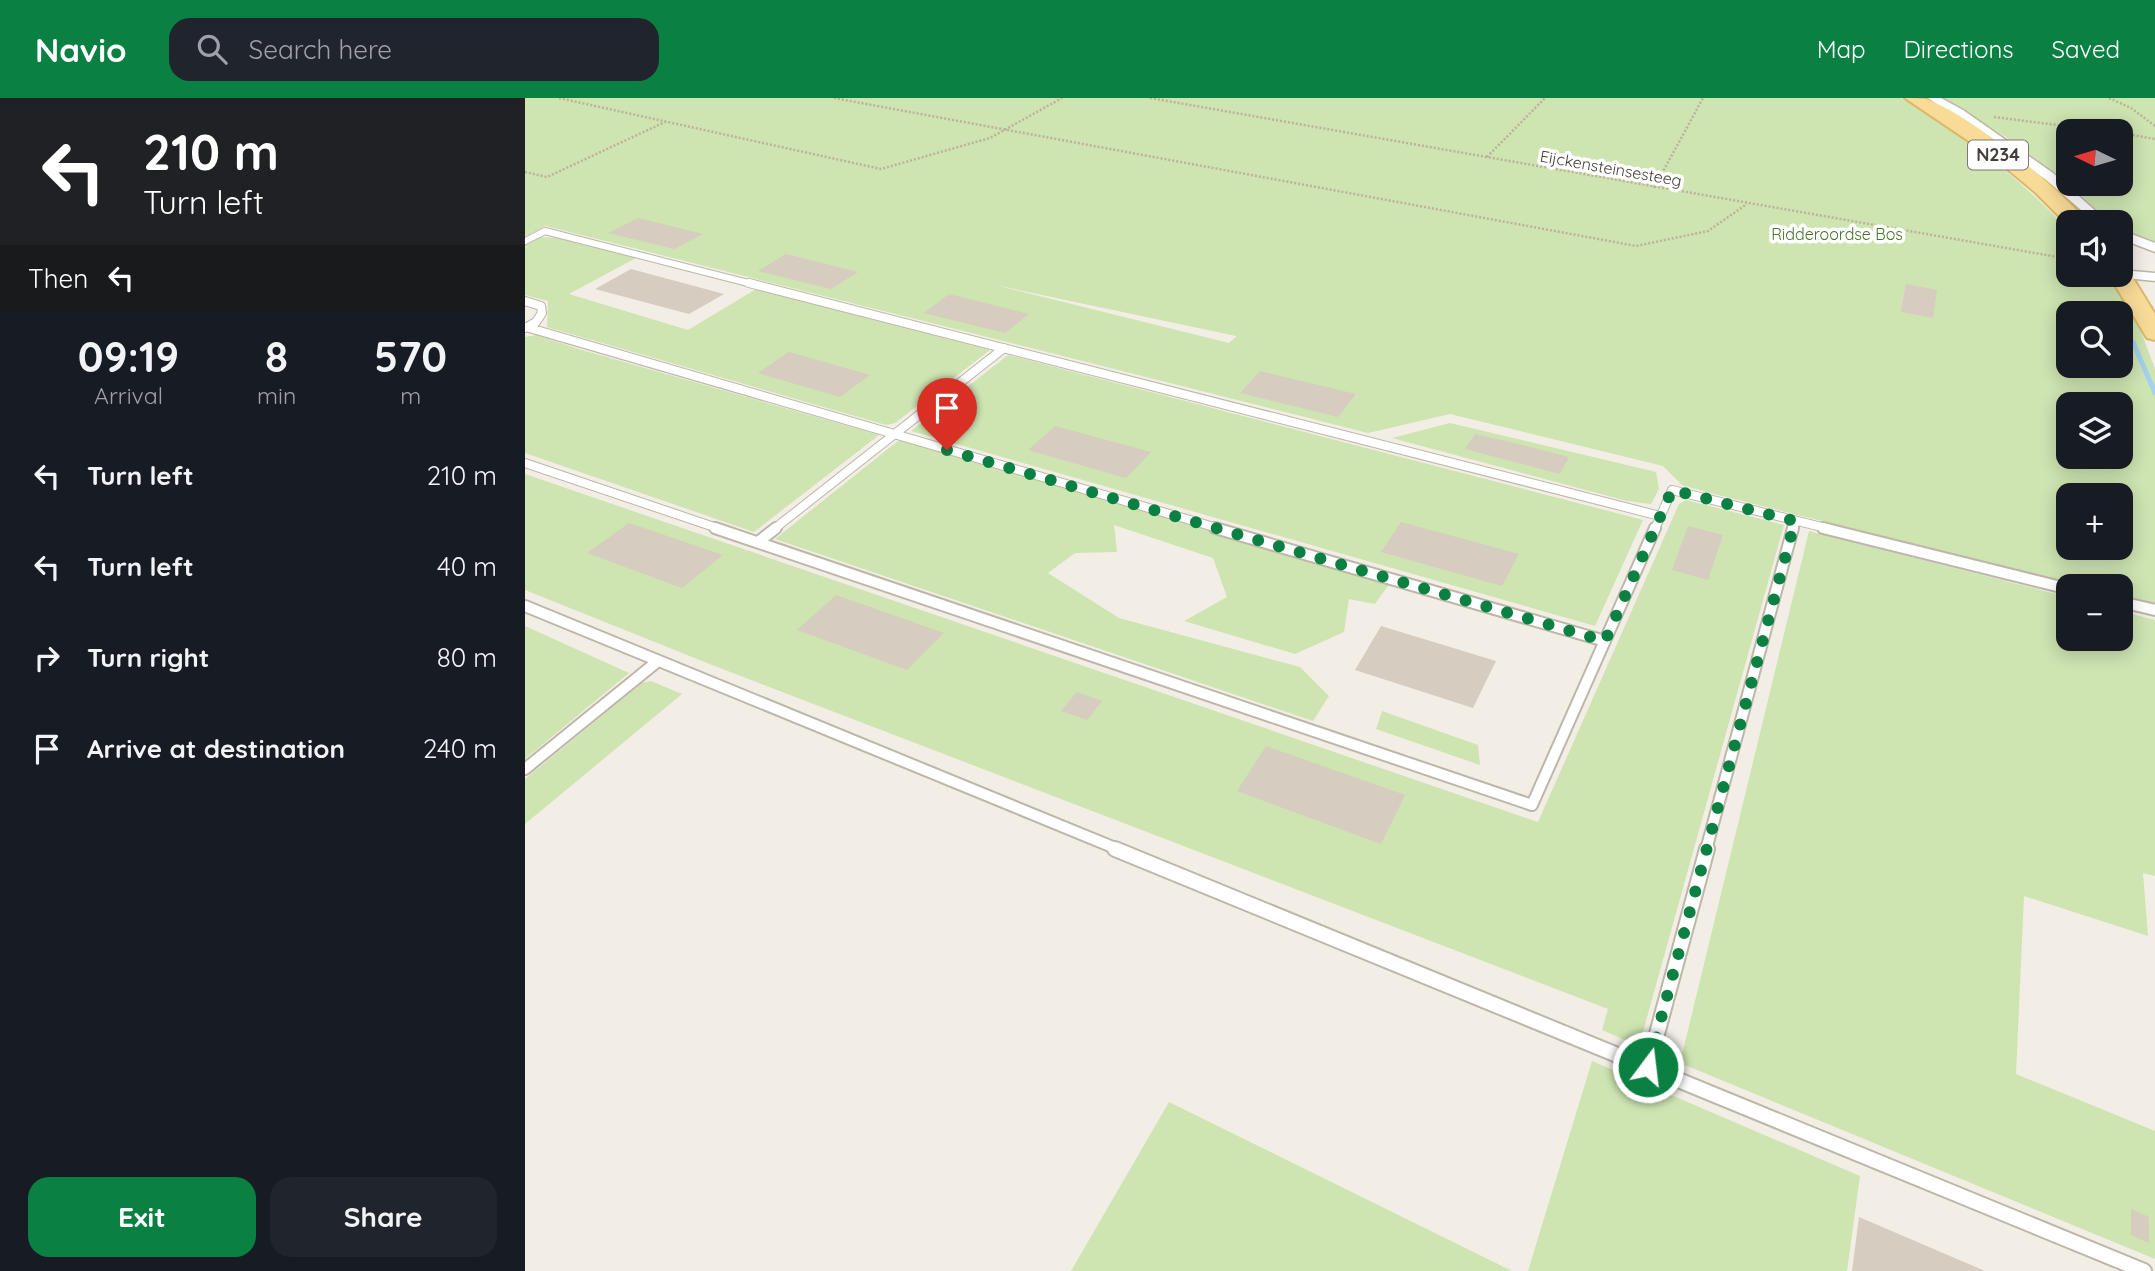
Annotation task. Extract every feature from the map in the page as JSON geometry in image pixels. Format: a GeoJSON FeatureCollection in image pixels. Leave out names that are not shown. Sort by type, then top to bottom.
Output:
{"type":"FeatureCollection","features":[{"type":"Feature","properties":{"kind":"main road","name":"N234"},"geometry":{"type":"LineString","coordinates":[[1913,98],[1937,111],[2024,174],[2063,210]]}},
{"type":"Feature","properties":{"kind":"main road"},"geometry":{"type":"LineString","coordinates":[[2128,287],[2155,333]]}},
{"type":"Feature","properties":{"kind":"street"},"geometry":{"type":"LineString","coordinates":[[1933,98],[1959,112],[2049,176],[2088,210]]}},
{"type":"Feature","properties":{"kind":"street"},"geometry":{"type":"LineString","coordinates":[[2133,239],[2155,248]]}},
{"type":"Feature","properties":{"kind":"street"},"geometry":{"type":"LineString","coordinates":[[2133,275],[2155,277]]}},
{"type":"Feature","properties":{"kind":"lane"},"geometry":{"type":"LineString","coordinates":[[525,241],[545,231],[1660,516]]}},
{"type":"Feature","properties":{"kind":"lane"},"geometry":{"type":"LineString","coordinates":[[525,301],[541,306],[542,313],[536,322],[526,328]]}},
{"type":"Feature","properties":{"kind":"lane"},"geometry":{"type":"LineString","coordinates":[[526,328],[1605,641]]}},
{"type":"Feature","properties":{"kind":"lane"},"geometry":{"type":"LineString","coordinates":[[758,542],[1004,348]]}},
{"type":"Feature","properties":{"kind":"lane"},"geometry":{"type":"LineString","coordinates":[[525,463],[1532,804],[1672,490],[2056,586]]}},
{"type":"Feature","properties":{"kind":"lane"},"geometry":{"type":"LineString","coordinates":[[1648,1067],[1795,521]]}},
{"type":"Feature","properties":{"kind":"lane"},"geometry":{"type":"LineString","coordinates":[[2133,605],[2155,610]]}},
{"type":"Feature","properties":{"kind":"lane"},"geometry":{"type":"LineString","coordinates":[[525,606],[2144,1271]]}},
{"type":"Feature","properties":{"kind":"lane"},"geometry":{"type":"LineString","coordinates":[[525,769],[658,661]]}},
{"type":"Feature","properties":{"kind":"path"},"geometry":{"type":"LineString","coordinates":[[559,98],[881,169],[1008,130],[1062,98]]}},
{"type":"Feature","properties":{"kind":"path"},"geometry":{"type":"LineString","coordinates":[[834,98],[1636,246],[1700,236],[1725,225],[1747,204]]}},
{"type":"Feature","properties":{"kind":"path","name":"Eijckensteinsesteeg"},"geometry":{"type":"LineString","coordinates":[[1150,98],[2056,257]]}},
{"type":"Feature","properties":{"kind":"path"},"geometry":{"type":"LineString","coordinates":[[1487,158],[1545,98]]}},
{"type":"Feature","properties":{"kind":"path"},"geometry":{"type":"LineString","coordinates":[[1654,188],[1703,98]]}},
{"type":"Feature","properties":{"kind":"path"},"geometry":{"type":"LineString","coordinates":[[2109,98],[2131,108],[2155,126]]}},
{"type":"Feature","properties":{"kind":"path"},"geometry":{"type":"LineString","coordinates":[[1993,117],[2056,125]]}},
{"type":"Feature","properties":{"kind":"path"},"geometry":{"type":"LineString","coordinates":[[525,172],[547,177],[666,122]]}},
{"type":"Feature","properties":{"kind":"path"},"geometry":{"type":"LineString","coordinates":[[2133,135],[2155,139]]}},
{"type":"Feature","properties":{"kind":"green space","name":"Ridderoordse Bos"},"geometry":{"type":"Polygon","coordinates":[[[525,98],[1901,98],[1946,126],[2010,174],[2056,218],[2056,287],[2117,287],[2125,301],[2056,301],[2056,378],[2133,378],[2133,313],[2136,318],[2155,369],[2155,604],[2133,599],[2133,574],[2056,574],[2056,579],[1710,493],[1682,485],[1663,466],[1450,414],[1368,433],[546,226],[525,236],[525,98]],[[995,285],[1229,343],[1236,337],[1236,336],[995,285]]]}},
{"type":"Feature","properties":{"kind":"green space"},"geometry":{"type":"Polygon","coordinates":[[[1940,98],[2155,98],[2155,245],[2133,234],[2133,210],[2096,210],[2081,196],[2133,196],[2133,119],[2056,119],[2056,174],[2006,137],[1940,98]]]}},
{"type":"Feature","properties":{"kind":"green space"},"geometry":{"type":"Polygon","coordinates":[[[540,237],[559,238],[636,258],[569,294],[688,330],[756,289],[990,350],[895,423],[886,425],[547,327],[548,301],[525,295],[525,244],[540,237]]]}},
{"type":"Feature","properties":{"kind":"green space"},"geometry":{"type":"Polygon","coordinates":[[[536,335],[879,435],[754,532],[525,453],[525,337],[536,335]]]}},
{"type":"Feature","properties":{"kind":"green space"},"geometry":{"type":"Polygon","coordinates":[[[1008,355],[1643,520],[1595,626],[911,431],[1008,355]]]}},
{"type":"Feature","properties":{"kind":"green space"},"geometry":{"type":"Polygon","coordinates":[[[1450,423],[1656,472],[1659,489],[1651,504],[1627,501],[1392,438],[1450,423]]]}},
{"type":"Feature","properties":{"kind":"green space"},"geometry":{"type":"Polygon","coordinates":[[[898,441],[1390,583],[1375,604],[1349,599],[1344,632],[1295,654],[1184,621],[1227,597],[1213,558],[1114,525],[1117,552],[1075,553],[1048,573],[1119,618],[1300,667],[1329,696],[1313,721],[775,539],[898,441]]]}},
{"type":"Feature","properties":{"kind":"green space"},"geometry":{"type":"Polygon","coordinates":[[[525,474],[1538,822],[1679,504],[1686,500],[1784,525],[1639,1046],[1602,1030],[1608,1009],[712,665],[525,590],[525,474]]]}},
{"type":"Feature","properties":{"kind":"green space"},"geometry":{"type":"Polygon","coordinates":[[[1809,531],[2056,594],[2056,651],[2133,651],[2133,614],[2155,620],[2155,876],[2143,873],[2148,936],[2024,896],[2016,1074],[2155,1131],[2155,1259],[1680,1063],[1809,531]]]}},
{"type":"Feature","properties":{"kind":"green space"},"geometry":{"type":"Polygon","coordinates":[[[525,626],[629,673],[525,759],[525,626]]]}},
{"type":"Feature","properties":{"kind":"green space"},"geometry":{"type":"Polygon","coordinates":[[[651,681],[682,694],[525,824],[525,779],[642,683],[651,681]]]}},
{"type":"Feature","properties":{"kind":"green space"},"geometry":{"type":"Polygon","coordinates":[[[1382,711],[1478,745],[1480,765],[1376,729],[1382,711]]]}},
{"type":"Feature","properties":{"kind":"green space"},"geometry":{"type":"Polygon","coordinates":[[[1592,1061],[1860,1176],[1847,1271],[1528,1271],[1592,1061]]]}},
{"type":"Feature","properties":{"kind":"green space"},"geometry":{"type":"Polygon","coordinates":[[[1169,1102],[1512,1271],[1071,1271],[1169,1102]]]}},
{"type":"Feature","properties":{"kind":"building"},"geometry":{"type":"Polygon","coordinates":[[[638,218],[703,234],[674,249],[608,233],[638,218]]]}},
{"type":"Feature","properties":{"kind":"building"},"geometry":{"type":"Polygon","coordinates":[[[786,254],[858,272],[831,289],[758,271],[786,254]]]}},
{"type":"Feature","properties":{"kind":"building"},"geometry":{"type":"Polygon","coordinates":[[[631,269],[724,294],[689,314],[595,289],[631,269]]]}},
{"type":"Feature","properties":{"kind":"building"},"geometry":{"type":"Polygon","coordinates":[[[1906,284],[1937,290],[1933,318],[1901,312],[1906,284]]]}},
{"type":"Feature","properties":{"kind":"building"},"geometry":{"type":"Polygon","coordinates":[[[949,294],[1029,314],[1005,333],[924,313],[949,294]]]}},
{"type":"Feature","properties":{"kind":"building"},"geometry":{"type":"Polygon","coordinates":[[[789,352],[870,375],[840,397],[758,373],[789,352]]]}},
{"type":"Feature","properties":{"kind":"building"},"geometry":{"type":"Polygon","coordinates":[[[1260,371],[1356,394],[1338,417],[1240,393],[1260,371]]]}},
{"type":"Feature","properties":{"kind":"building"},"geometry":{"type":"Polygon","coordinates":[[[1055,426],[1151,452],[1126,478],[1028,450],[1055,426]]]}},
{"type":"Feature","properties":{"kind":"building"},"geometry":{"type":"Polygon","coordinates":[[[1475,434],[1569,457],[1560,474],[1465,449],[1475,434]]]}},
{"type":"Feature","properties":{"kind":"building"},"geometry":{"type":"Polygon","coordinates":[[[1401,522],[1519,554],[1502,586],[1381,552],[1401,522]]]}},
{"type":"Feature","properties":{"kind":"building"},"geometry":{"type":"Polygon","coordinates":[[[629,523],[723,555],[682,588],[587,553],[629,523]]]}},
{"type":"Feature","properties":{"kind":"building"},"geometry":{"type":"Polygon","coordinates":[[[1688,526],[1723,535],[1708,580],[1672,570],[1688,526]]]}},
{"type":"Feature","properties":{"kind":"building"},"geometry":{"type":"Polygon","coordinates":[[[836,595],[944,633],[907,670],[797,630],[836,595]]]}},
{"type":"Feature","properties":{"kind":"building"},"geometry":{"type":"Polygon","coordinates":[[[1381,626],[1496,661],[1473,708],[1355,670],[1381,626]]]}},
{"type":"Feature","properties":{"kind":"building"},"geometry":{"type":"Polygon","coordinates":[[[1077,692],[1102,701],[1087,720],[1061,711],[1077,692]]]}},
{"type":"Feature","properties":{"kind":"building"},"geometry":{"type":"Polygon","coordinates":[[[1266,746],[1405,795],[1381,844],[1237,791],[1266,746]]]}},
{"type":"Feature","properties":{"kind":"building"},"geometry":{"type":"Polygon","coordinates":[[[2131,1209],[2149,1217],[2149,1243],[2131,1235],[2131,1209]]]}},
{"type":"Feature","properties":{"kind":"building"},"geometry":{"type":"Polygon","coordinates":[[[1859,1217],[1985,1271],[1852,1271],[1859,1217]]]}},
{"type":"Feature","properties":{"kind":"waterway"},"geometry":{"type":"LineString","coordinates":[[2133,342],[2155,393]]}},
{"type":"Feature","properties":{"kind":"route"},"geometry":{"type":"LineString","coordinates":[[947,450],[1605,641],[1672,490],[1795,521],[1648,1067]]}}]}
